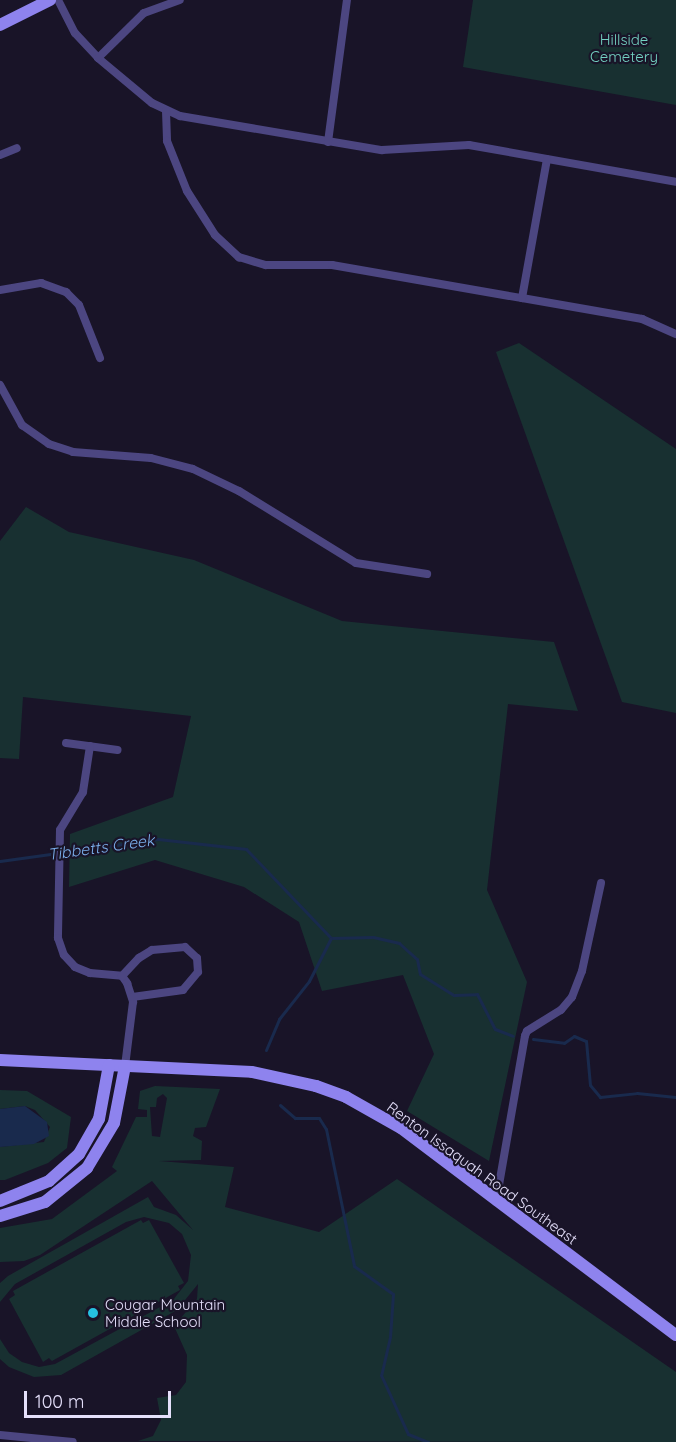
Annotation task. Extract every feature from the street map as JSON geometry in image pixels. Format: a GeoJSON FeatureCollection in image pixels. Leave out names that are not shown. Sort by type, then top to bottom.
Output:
{"type":"FeatureCollection","features":[{"type":"Feature","properties":{"kind":"main road"},"geometry":{"type":"LineString","coordinates":[[0,25],[50,0]]}},
{"type":"Feature","properties":{"kind":"main road","name":"Renton Issaquah Road Southeast"},"geometry":{"type":"LineString","coordinates":[[0,1060],[252,1072],[316,1086],[387,1119],[496,1203],[676,1335]]}},
{"type":"Feature","properties":{"kind":"main road"},"geometry":{"type":"LineString","coordinates":[[0,1201],[49,1181],[79,1154],[99,1119],[109,1065]]}},
{"type":"Feature","properties":{"kind":"main road"},"geometry":{"type":"LineString","coordinates":[[0,1216],[45,1202],[87,1168],[114,1123],[125,1066]]}},
{"type":"Feature","properties":{"kind":"street"},"geometry":{"type":"LineString","coordinates":[[58,0],[75,33],[98,58],[166,111],[382,150],[469,145],[676,182]]}},
{"type":"Feature","properties":{"kind":"street"},"geometry":{"type":"LineString","coordinates":[[98,58],[144,13],[180,0]]}},
{"type":"Feature","properties":{"kind":"street"},"geometry":{"type":"LineString","coordinates":[[328,142],[347,0]]}},
{"type":"Feature","properties":{"kind":"street"},"geometry":{"type":"LineString","coordinates":[[166,111],[167,141],[187,191],[215,235],[239,257],[266,265],[332,266],[522,298],[648,321],[676,334]]}},
{"type":"Feature","properties":{"kind":"street"},"geometry":{"type":"LineString","coordinates":[[0,155],[17,148]]}},
{"type":"Feature","properties":{"kind":"street"},"geometry":{"type":"LineString","coordinates":[[522,298],[547,159]]}},
{"type":"Feature","properties":{"kind":"street"},"geometry":{"type":"LineString","coordinates":[[0,290],[40,283],[66,292],[80,305],[100,358]]}},
{"type":"Feature","properties":{"kind":"street"},"geometry":{"type":"LineString","coordinates":[[0,385],[22,425],[50,444],[73,452],[151,458],[193,469],[239,491],[356,563],[427,574]]}},
{"type":"Feature","properties":{"kind":"street"},"geometry":{"type":"LineString","coordinates":[[66,743],[118,750]]}},
{"type":"Feature","properties":{"kind":"street"},"geometry":{"type":"LineString","coordinates":[[90,746],[83,792],[60,830],[58,938],[64,955],[82,971],[122,976]]}},
{"type":"Feature","properties":{"kind":"street"},"geometry":{"type":"LineString","coordinates":[[496,1203],[525,1036],[531,1028],[561,1010],[572,997],[582,971],[601,883]]}},
{"type":"Feature","properties":{"kind":"street"},"geometry":{"type":"LineString","coordinates":[[122,976],[139,958],[152,950],[185,947],[197,958],[198,972],[183,990],[132,997]]}},
{"type":"Feature","properties":{"kind":"street"},"geometry":{"type":"LineString","coordinates":[[122,976],[132,997],[125,1066]]}},
{"type":"Feature","properties":{"kind":"street"},"geometry":{"type":"LineString","coordinates":[[0,1435],[73,1442]]}},
{"type":"Feature","properties":{"kind":"green space","name":"Hillside Cemetery"},"geometry":{"type":"Polygon","coordinates":[[[473,0],[676,0],[676,105],[463,67],[473,0]]]}},
{"type":"Feature","properties":{"kind":"green space"},"geometry":{"type":"Polygon","coordinates":[[[519,343],[676,449],[676,713],[622,702],[496,352],[519,343]]]}},
{"type":"Feature","properties":{"kind":"green space"},"geometry":{"type":"Polygon","coordinates":[[[26,507],[69,532],[194,560],[342,621],[554,642],[578,711],[508,704],[487,890],[527,982],[489,1161],[407,1111],[434,1054],[403,975],[322,991],[299,922],[244,887],[155,860],[69,887],[70,834],[173,797],[191,716],[23,697],[19,759],[0,758],[0,541],[26,507]]]}},
{"type":"Feature","properties":{"kind":"green space"},"geometry":{"type":"Polygon","coordinates":[[[155,1086],[220,1089],[206,1127],[195,1128],[193,1136],[202,1141],[201,1160],[159,1161],[234,1167],[225,1207],[319,1232],[397,1179],[676,1372],[676,1442],[138,1441],[153,1436],[161,1420],[157,1398],[176,1395],[186,1382],[187,1355],[174,1326],[197,1299],[198,1284],[177,1310],[61,1375],[34,1377],[9,1367],[0,1359],[0,1339],[9,1353],[22,1362],[39,1367],[55,1364],[173,1300],[188,1281],[191,1255],[182,1234],[169,1223],[144,1217],[126,1222],[15,1284],[0,1302],[0,1283],[8,1276],[148,1197],[154,1207],[176,1215],[193,1230],[152,1181],[40,1255],[24,1261],[0,1262],[0,1228],[52,1219],[117,1171],[112,1167],[136,1117],[147,1117],[147,1110],[138,1109],[140,1091],[155,1086]],[[163,1094],[157,1098],[156,1107],[150,1107],[152,1136],[160,1137],[167,1098],[163,1094]]]}},
{"type":"Feature","properties":{"kind":"green space"},"geometry":{"type":"Polygon","coordinates":[[[0,1090],[27,1091],[71,1117],[67,1148],[48,1163],[5,1180],[0,1180],[0,1147],[44,1142],[50,1127],[35,1110],[25,1106],[0,1109],[0,1090]]]}},
{"type":"Feature","properties":{"kind":"green space"},"geometry":{"type":"Polygon","coordinates":[[[141,1220],[143,1223],[149,1220],[184,1283],[178,1286],[180,1290],[52,1361],[49,1358],[43,1362],[9,1299],[15,1295],[13,1291],[141,1220]]]}},
{"type":"Feature","properties":{"kind":"water"},"geometry":{"type":"Polygon","coordinates":[[[25,1106],[47,1122],[49,1136],[34,1144],[0,1147],[0,1109],[25,1106]]]}},
{"type":"Feature","properties":{"kind":"waterway","name":"Tibbetts Creek"},"geometry":{"type":"LineString","coordinates":[[0,861],[158,839],[246,849],[331,938],[373,937],[399,943],[417,959],[420,974],[454,995],[477,994],[495,1029],[513,1036]]}},
{"type":"Feature","properties":{"kind":"waterway"},"geometry":{"type":"LineString","coordinates":[[266,1050],[279,1019],[309,981],[331,938]]}},
{"type":"Feature","properties":{"kind":"waterway","name":"Tibbetts Creek"},"geometry":{"type":"LineString","coordinates":[[533,1039],[564,1043],[574,1036],[586,1041],[590,1085],[600,1097],[637,1093],[676,1097]]}},
{"type":"Feature","properties":{"kind":"waterway"},"geometry":{"type":"LineString","coordinates":[[280,1105],[295,1118],[319,1118],[326,1129],[354,1266],[393,1294],[390,1337],[381,1375],[408,1434],[428,1442]]}},
{"type":"Feature","properties":{"kind":"place","name":"Cougar Mountain Middle School"},"geometry":{"type":"Point","coordinates":[93,1313]}}]}
